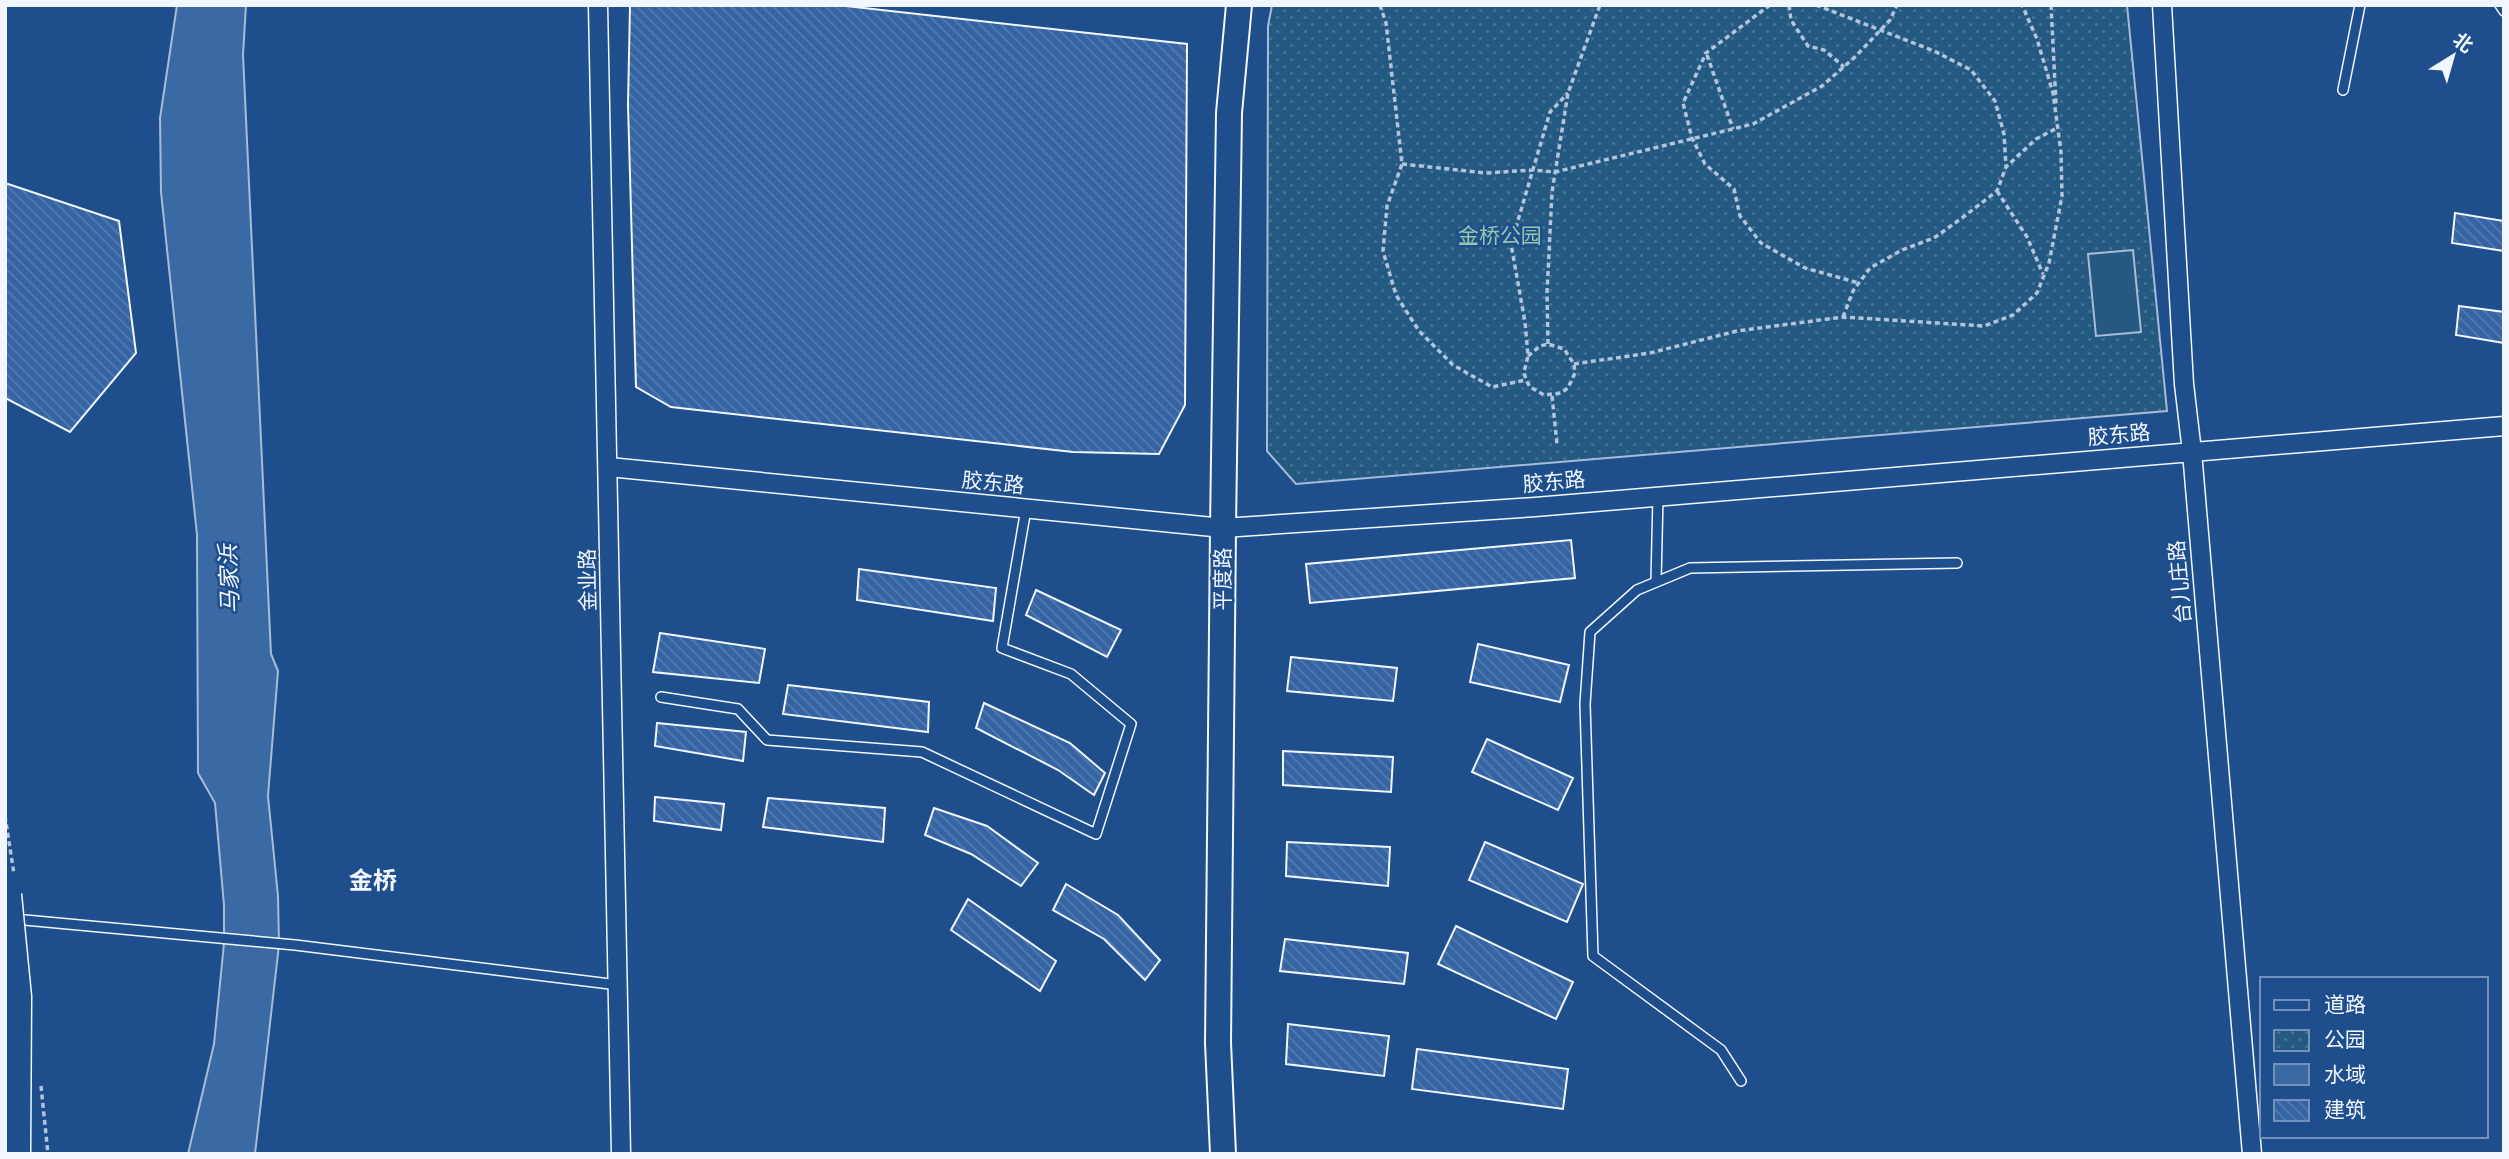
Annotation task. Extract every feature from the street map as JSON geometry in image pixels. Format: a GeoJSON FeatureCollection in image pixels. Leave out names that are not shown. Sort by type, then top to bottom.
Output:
{"type":"FeatureCollection","features":[{"type":"Feature","properties":{"kind":"highway"},"geometry":{"type":"LineString","coordinates":[[5,895],[15,997],[14,1154]]}},
{"type":"Feature","properties":{"kind":"street","name":"金业路"},"geometry":{"type":"LineString","coordinates":[[598,5],[621,1154]]}},
{"type":"Feature","properties":{"kind":"street","name":"平度路"},"geometry":{"type":"LineString","coordinates":[[1223,1154],[1218,1043],[1223,528],[1229,113],[1239,5]]}},
{"type":"Feature","properties":{"kind":"street","name":"台儿庄路"},"geometry":{"type":"LineString","coordinates":[[2162,5],[2184,384],[2252,1154]]}},
{"type":"Feature","properties":{"kind":"street","name":"胶东路"},"geometry":{"type":"LineString","coordinates":[[609,467],[1223,528],[1658,496],[2504,426]]}},
{"type":"Feature","properties":{"kind":"lane"},"geometry":{"type":"LineString","coordinates":[[2343,90],[2360,5]]}},
{"type":"Feature","properties":{"kind":"lane"},"geometry":{"type":"LineString","coordinates":[[2500,5],[2504,11]]}},
{"type":"Feature","properties":{"kind":"lane"},"geometry":{"type":"LineString","coordinates":[[1656,582],[1658,496]]}},
{"type":"Feature","properties":{"kind":"lane"},"geometry":{"type":"LineString","coordinates":[[661,697],[738,709],[767,740],[922,751],[1096,834],[1131,724],[1071,674],[1002,648],[1026,509]]}},
{"type":"Feature","properties":{"kind":"lane"},"geometry":{"type":"LineString","coordinates":[[1741,1081],[1721,1050],[1593,956],[1585,704],[1590,632],[1637,590],[1690,568],[1957,563]]}},
{"type":"Feature","properties":{"kind":"lane"},"geometry":{"type":"LineString","coordinates":[[5,918],[295,945],[618,985]]}},
{"type":"Feature","properties":{"kind":"path"},"geometry":{"type":"LineString","coordinates":[[1380,5],[1386,23],[1402,164],[1387,206],[1382,251],[1396,295],[1419,331],[1453,365],[1492,387],[1526,380]]}},
{"type":"Feature","properties":{"kind":"path"},"geometry":{"type":"LineString","coordinates":[[1548,344],[1547,293],[1555,172],[1568,93],[1600,5]]}},
{"type":"Feature","properties":{"kind":"path"},"geometry":{"type":"LineString","coordinates":[[1770,5],[1706,53],[1683,103],[1692,138],[1705,164],[1734,189],[1740,216],[1761,243],[1805,268],[1859,283]]}},
{"type":"Feature","properties":{"kind":"path"},"geometry":{"type":"LineString","coordinates":[[1789,5],[1791,20],[1808,46],[1824,50],[1844,67]]}},
{"type":"Feature","properties":{"kind":"path"},"geometry":{"type":"LineString","coordinates":[[1816,5],[1934,51],[1971,70],[1995,102],[2004,134],[2006,167],[1997,191],[1934,238],[1902,250],[1870,268],[1853,291],[1843,317]]}},
{"type":"Feature","properties":{"kind":"path"},"geometry":{"type":"LineString","coordinates":[[1402,164],[1486,173],[1533,170],[1555,172],[1753,124],[1822,86],[1880,31],[1890,20],[1897,5]]}},
{"type":"Feature","properties":{"kind":"path"},"geometry":{"type":"LineString","coordinates":[[1574,364],[1650,353],[1737,331],[1843,317],[1984,326],[2014,315],[2037,293],[2049,263],[2062,196],[2061,152],[2053,93],[2022,5]]}},
{"type":"Feature","properties":{"kind":"path"},"geometry":{"type":"LineString","coordinates":[[2051,5],[2057,128]]}},
{"type":"Feature","properties":{"kind":"path"},"geometry":{"type":"LineString","coordinates":[[1706,53],[1733,129]]}},
{"type":"Feature","properties":{"kind":"path"},"geometry":{"type":"LineString","coordinates":[[1528,356],[1540,346],[1548,344],[1564,349],[1574,364],[1575,373],[1568,388],[1552,396],[1536,392],[1526,380],[1524,372],[1528,356],[1525,322],[1511,244],[1550,112],[1568,93]]}},
{"type":"Feature","properties":{"kind":"path"},"geometry":{"type":"LineString","coordinates":[[2006,167],[2036,139],[2057,128]]}},
{"type":"Feature","properties":{"kind":"path"},"geometry":{"type":"LineString","coordinates":[[1997,191],[2027,237],[2044,275]]}},
{"type":"Feature","properties":{"kind":"path"},"geometry":{"type":"LineString","coordinates":[[1552,396],[1557,444]]}},
{"type":"Feature","properties":{"kind":"green space","name":"金桥公园"},"geometry":{"type":"Polygon","coordinates":[[[1272,5],[2127,5],[2167,411],[1296,484],[1267,451],[1268,26],[1272,5]]]}},
{"type":"Feature","properties":{"kind":"green space"},"geometry":{"type":"Polygon","coordinates":[[[2133,250],[2141,332],[2096,336],[2088,254],[2133,250]]]}},
{"type":"Feature","properties":{"kind":"water","name":"马家浜"},"geometry":{"type":"Polygon","coordinates":[[[177,5],[246,5],[243,55],[271,654],[278,671],[268,796],[278,896],[279,945],[255,1154],[188,1154],[214,1044],[224,943],[224,905],[215,803],[198,773],[197,535],[161,192],[160,118],[177,5]]]}},
{"type":"Feature","properties":{"kind":"building"},"geometry":{"type":"Polygon","coordinates":[[[630,5],[837,5],[1187,44],[1185,405],[1159,454],[1073,452],[671,407],[636,387],[628,105],[630,5]]]}},
{"type":"Feature","properties":{"kind":"building"},"geometry":{"type":"Polygon","coordinates":[[[5,183],[119,221],[136,353],[70,432],[5,398],[5,183]]]}},
{"type":"Feature","properties":{"kind":"building"},"geometry":{"type":"Polygon","coordinates":[[[2455,213],[2504,221],[2504,251],[2452,243],[2455,213]]]}},
{"type":"Feature","properties":{"kind":"building"},"geometry":{"type":"Polygon","coordinates":[[[2459,306],[2504,312],[2504,343],[2456,335],[2459,306]]]}},
{"type":"Feature","properties":{"kind":"building"},"geometry":{"type":"Polygon","coordinates":[[[1571,540],[1575,578],[1310,603],[1306,564],[1571,540]]]}},
{"type":"Feature","properties":{"kind":"building"},"geometry":{"type":"Polygon","coordinates":[[[859,569],[996,588],[993,621],[857,600],[859,569]]]}},
{"type":"Feature","properties":{"kind":"building"},"geometry":{"type":"Polygon","coordinates":[[[1036,590],[1121,630],[1107,657],[1026,615],[1036,590]]]}},
{"type":"Feature","properties":{"kind":"building"},"geometry":{"type":"Polygon","coordinates":[[[660,633],[765,649],[759,683],[653,672],[660,633]]]}},
{"type":"Feature","properties":{"kind":"building"},"geometry":{"type":"Polygon","coordinates":[[[1478,644],[1569,665],[1560,702],[1470,682],[1478,644]]]}},
{"type":"Feature","properties":{"kind":"building"},"geometry":{"type":"Polygon","coordinates":[[[1291,657],[1397,668],[1393,701],[1287,691],[1291,657]]]}},
{"type":"Feature","properties":{"kind":"building"},"geometry":{"type":"Polygon","coordinates":[[[788,685],[929,702],[928,732],[783,714],[788,685]]]}},
{"type":"Feature","properties":{"kind":"building"},"geometry":{"type":"Polygon","coordinates":[[[984,703],[1070,743],[1105,773],[1094,795],[1058,770],[976,728],[984,703]]]}},
{"type":"Feature","properties":{"kind":"building"},"geometry":{"type":"Polygon","coordinates":[[[657,723],[746,732],[743,761],[655,746],[657,723]]]}},
{"type":"Feature","properties":{"kind":"building"},"geometry":{"type":"Polygon","coordinates":[[[1487,739],[1573,778],[1558,810],[1472,772],[1487,739]]]}},
{"type":"Feature","properties":{"kind":"building"},"geometry":{"type":"Polygon","coordinates":[[[1283,751],[1393,757],[1391,792],[1283,785],[1283,751]]]}},
{"type":"Feature","properties":{"kind":"building"},"geometry":{"type":"Polygon","coordinates":[[[655,797],[724,804],[721,830],[654,821],[655,797]]]}},
{"type":"Feature","properties":{"kind":"building"},"geometry":{"type":"Polygon","coordinates":[[[768,798],[885,808],[883,842],[763,827],[768,798]]]}},
{"type":"Feature","properties":{"kind":"building"},"geometry":{"type":"Polygon","coordinates":[[[934,808],[987,826],[1038,863],[1021,886],[971,854],[925,835],[934,808]]]}},
{"type":"Feature","properties":{"kind":"building"},"geometry":{"type":"Polygon","coordinates":[[[1287,842],[1390,847],[1388,886],[1286,876],[1287,842]]]}},
{"type":"Feature","properties":{"kind":"building"},"geometry":{"type":"Polygon","coordinates":[[[1485,842],[1583,884],[1567,922],[1469,880],[1485,842]]]}},
{"type":"Feature","properties":{"kind":"building"},"geometry":{"type":"Polygon","coordinates":[[[1066,884],[1118,915],[1160,960],[1145,980],[1104,939],[1053,910],[1066,884]]]}},
{"type":"Feature","properties":{"kind":"building"},"geometry":{"type":"Polygon","coordinates":[[[968,899],[1056,961],[1040,991],[951,930],[968,899]]]}},
{"type":"Feature","properties":{"kind":"building"},"geometry":{"type":"Polygon","coordinates":[[[1456,926],[1573,982],[1556,1019],[1438,964],[1456,926]]]}},
{"type":"Feature","properties":{"kind":"building"},"geometry":{"type":"Polygon","coordinates":[[[1285,939],[1408,953],[1404,984],[1280,971],[1285,939]]]}},
{"type":"Feature","properties":{"kind":"building"},"geometry":{"type":"Polygon","coordinates":[[[1288,1024],[1389,1036],[1384,1076],[1286,1064],[1288,1024]]]}},
{"type":"Feature","properties":{"kind":"building"},"geometry":{"type":"Polygon","coordinates":[[[1417,1049],[1568,1069],[1563,1109],[1412,1089],[1417,1049]]]}},
{"type":"Feature","properties":{"kind":"district","name":"金桥"},"geometry":{"type":"Point","coordinates":[373,881]}}]}
